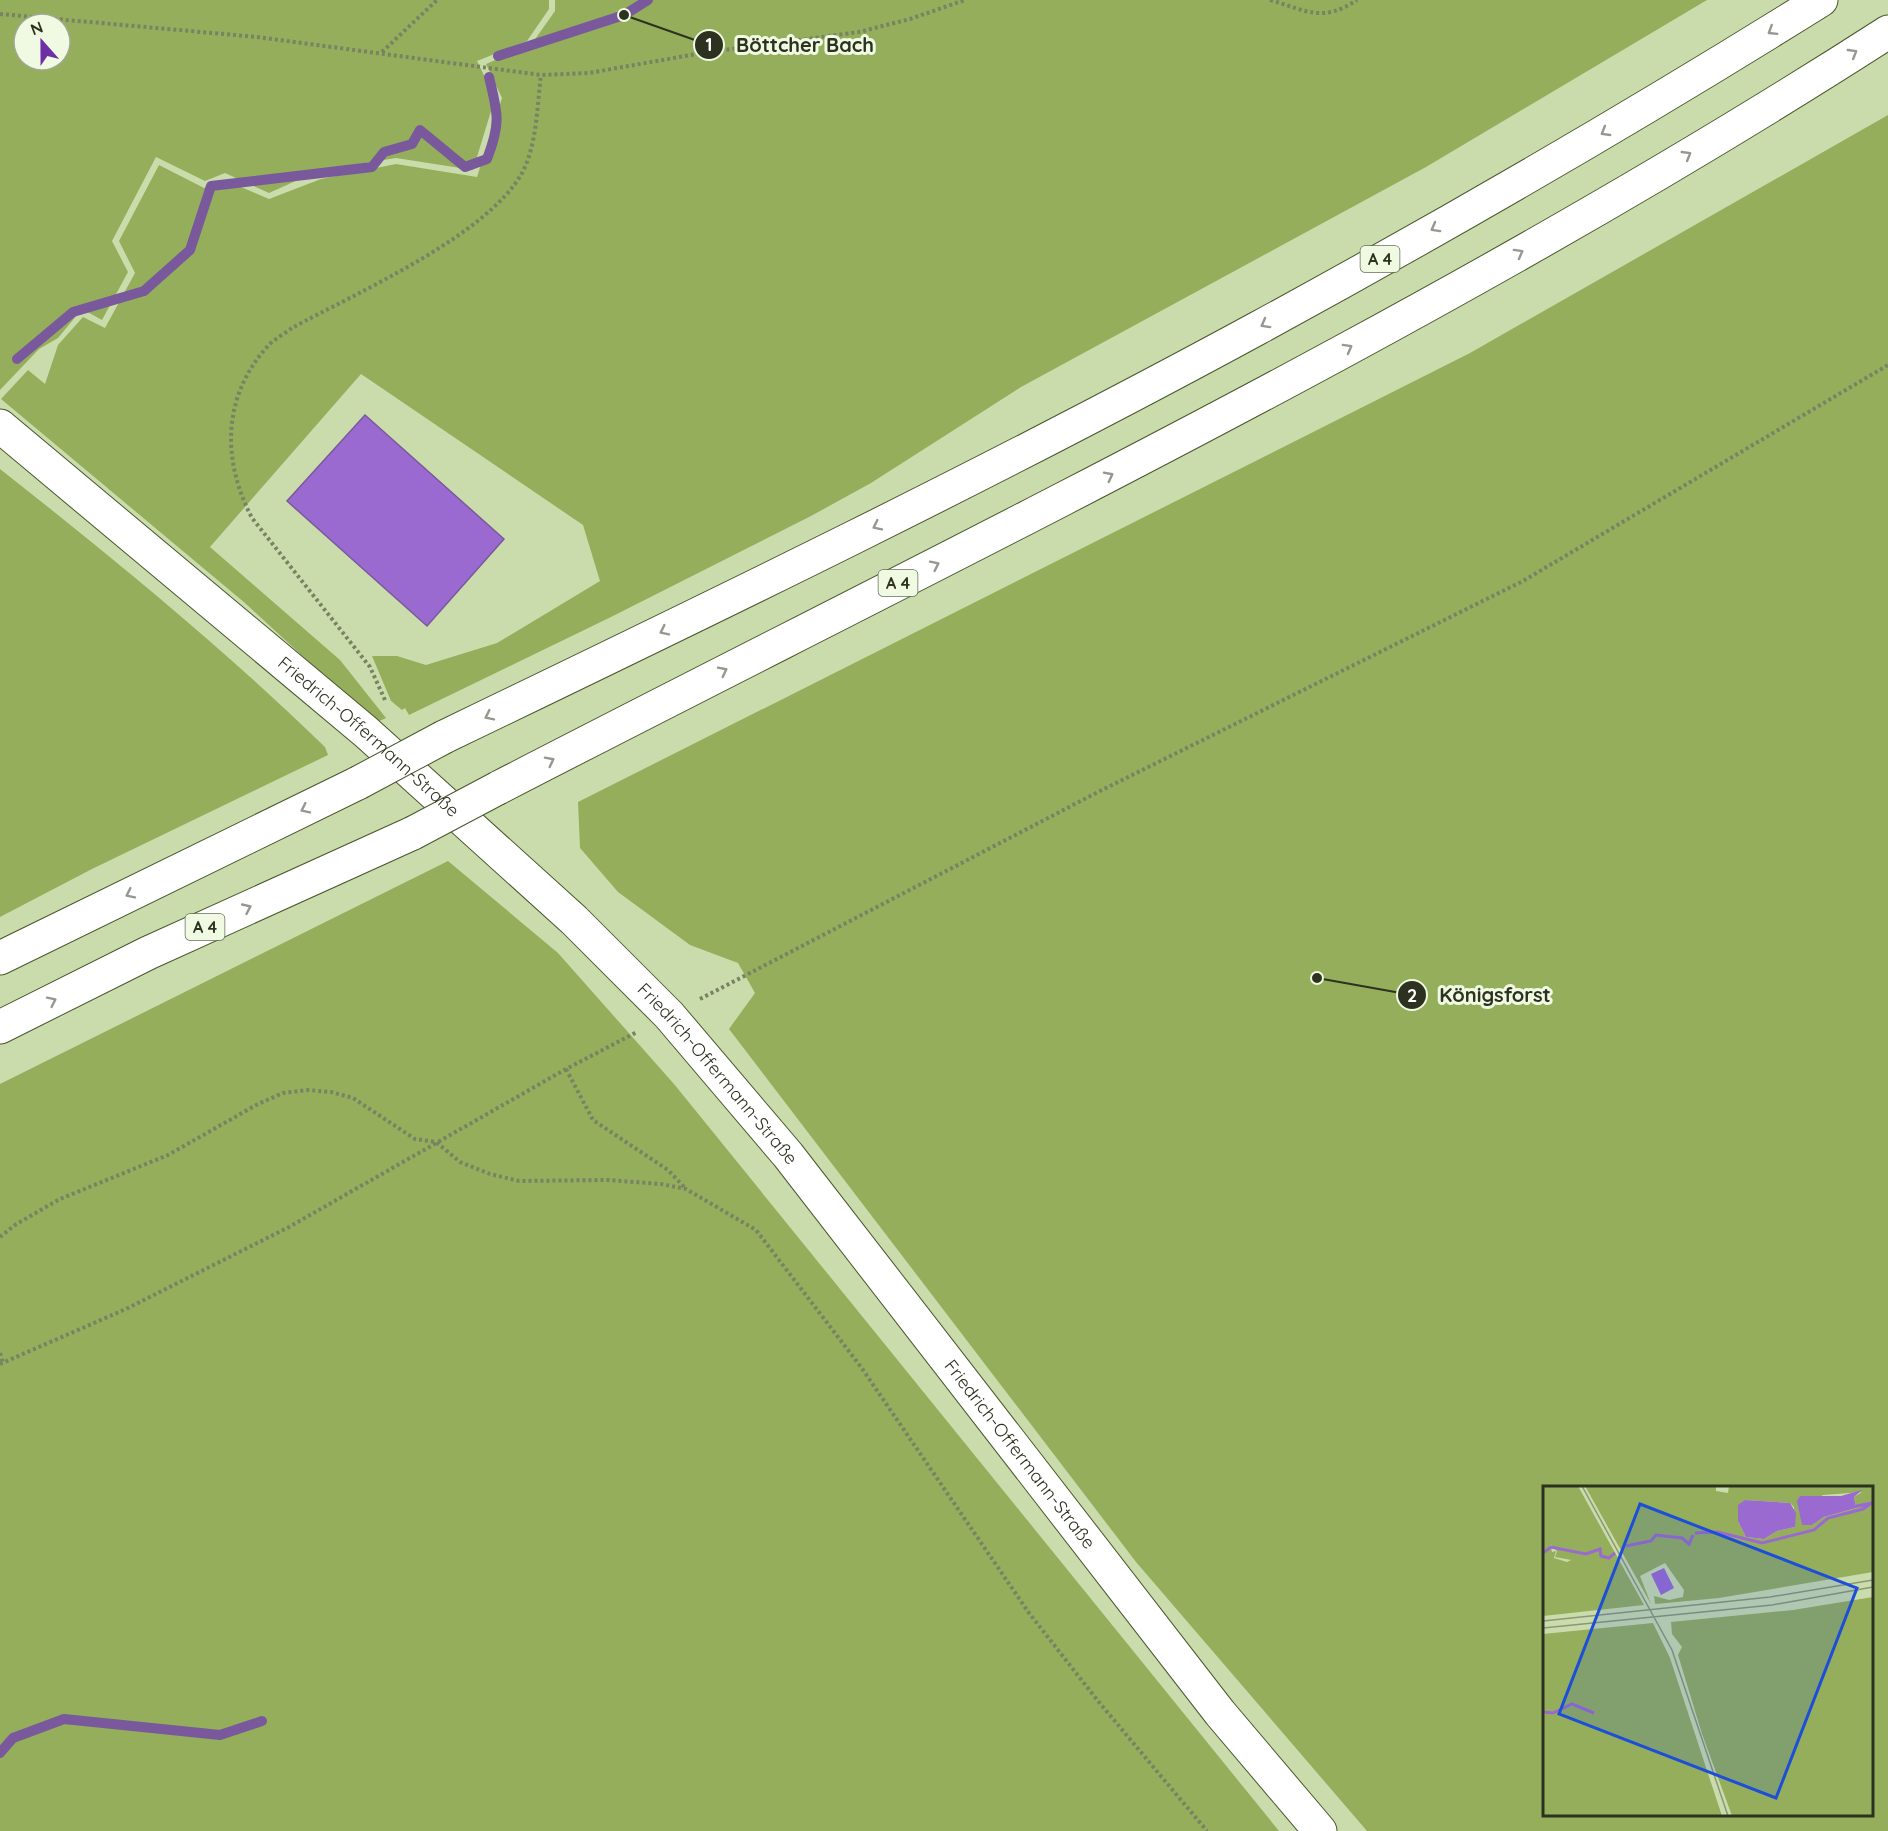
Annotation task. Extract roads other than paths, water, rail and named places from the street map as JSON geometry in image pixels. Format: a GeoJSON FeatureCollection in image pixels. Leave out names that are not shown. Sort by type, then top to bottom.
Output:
{"type":"FeatureCollection","features":[{"type":"Feature","properties":{"kind":"main road","name":"A 4"},"geometry":{"type":"LineString","coordinates":[[0,958],[358,783],[444,737],[918,506],[1259,327],[1576,149],[1821,0]]}},
{"type":"Feature","properties":{"kind":"main road","name":"A 4"},"geometry":{"type":"LineString","coordinates":[[0,1027],[148,953],[413,833],[964,551],[1297,377],[1614,200],[1888,32]]}},
{"type":"Feature","properties":{"kind":"main road","name":"Friedrich-Offermann-Straße"},"geometry":{"type":"LineString","coordinates":[[0,426],[366,732],[574,920],[669,1015],[788,1155],[1220,1713],[1320,1831]]}},
{"type":"Feature","properties":{"kind":"waterway"},"geometry":{"type":"LineString","coordinates":[[498,56],[624,15],[648,0]]}},
{"type":"Feature","properties":{"kind":"waterway"},"geometry":{"type":"LineString","coordinates":[[17,359],[73,312],[144,291],[190,250],[211,186],[372,167],[384,152],[412,144],[420,130],[465,167],[487,159],[497,118],[489,77]]}},
{"type":"Feature","properties":{"kind":"waterway"},"geometry":{"type":"LineString","coordinates":[[0,1753],[13,1738],[64,1719],[220,1735],[262,1721]]}},
{"type":"Feature","properties":{"kind":"place","name":"Böttcher Bach"},"geometry":{"type":"Point","coordinates":[624,15]}},
{"type":"Feature","properties":{"kind":"place","name":"Königsforst"},"geometry":{"type":"Point","coordinates":[1317,978]}}]}
